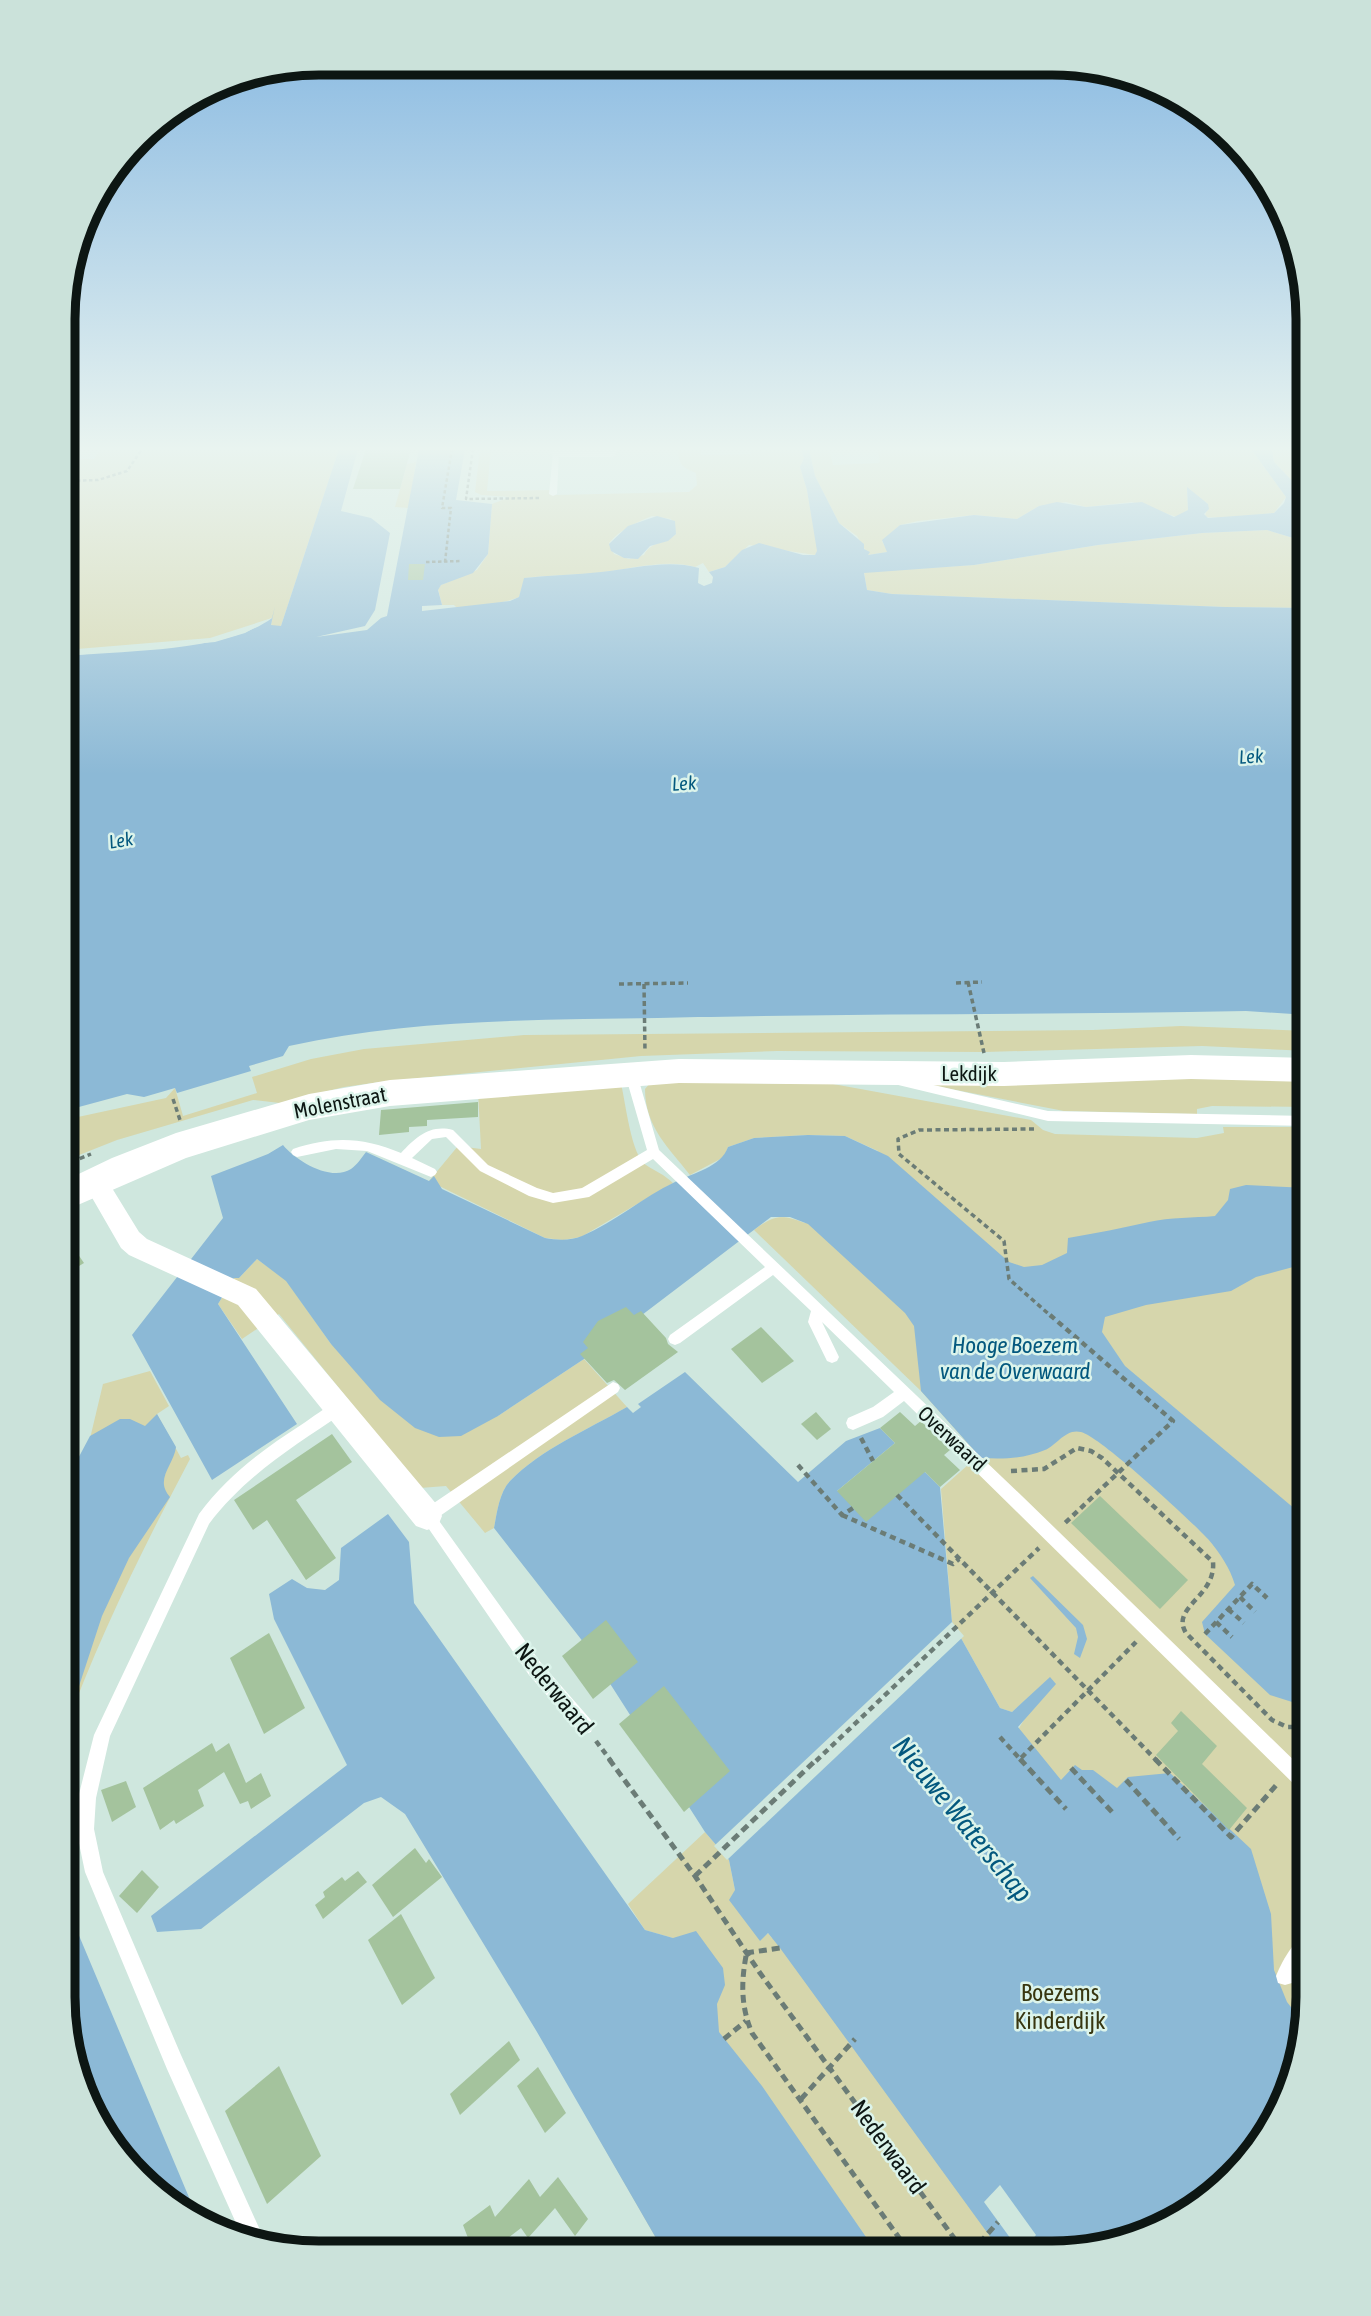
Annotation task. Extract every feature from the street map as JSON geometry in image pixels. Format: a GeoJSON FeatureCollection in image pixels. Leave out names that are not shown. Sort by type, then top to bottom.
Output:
{"type":"FeatureCollection","features":[{"type":"Feature","properties":{"kind":"street","name":"Lekdijk"},"geometry":{"type":"LineString","coordinates":[[638,1062],[873,1073],[1004,1074],[1192,1067],[1296,1070]]}},
{"type":"Feature","properties":{"kind":"street","name":"Molenstraat"},"geometry":{"type":"LineString","coordinates":[[82,1178],[309,1107],[353,1098],[638,1062]]}},
{"type":"Feature","properties":{"kind":"street","name":"Nederwaard"},"geometry":{"type":"LineString","coordinates":[[82,1178],[138,1247],[231,1287],[247,1297],[428,1516]]}},
{"type":"Feature","properties":{"kind":"lane","name":"Overwaard"},"geometry":{"type":"LineString","coordinates":[[638,1062],[654,1152],[1295,1773]]}},
{"type":"Feature","properties":{"kind":"lane"},"geometry":{"type":"LineString","coordinates":[[873,1073],[912,1086],[1048,1115],[1296,1121]]}},
{"type":"Feature","properties":{"kind":"lane"},"geometry":{"type":"LineString","coordinates":[[403,1160],[421,1140],[432,1133],[449,1133],[484,1168],[533,1192],[553,1198],[585,1193],[654,1152]]}},
{"type":"Feature","properties":{"kind":"lane"},"geometry":{"type":"LineString","coordinates":[[297,1152],[350,1142],[367,1144],[431,1172]]}},
{"type":"Feature","properties":{"kind":"lane"},"geometry":{"type":"LineString","coordinates":[[676,1339],[774,1267]]}},
{"type":"Feature","properties":{"kind":"lane"},"geometry":{"type":"LineString","coordinates":[[818,1310],[815,1322],[832,1357]]}},
{"type":"Feature","properties":{"kind":"lane"},"geometry":{"type":"LineString","coordinates":[[428,1516],[613,1388]]}},
{"type":"Feature","properties":{"kind":"lane"},"geometry":{"type":"LineString","coordinates":[[856,1428],[878,1412],[908,1398]]}},
{"type":"Feature","properties":{"kind":"lane"},"geometry":{"type":"LineString","coordinates":[[250,2230],[174,2062],[94,1872],[85,1829],[86,1798],[102,1735],[204,1519],[218,1498],[240,1476],[338,1408]]}},
{"type":"Feature","properties":{"kind":"lane","name":"Nederwaard"},"geometry":{"type":"LineString","coordinates":[[428,1516],[536,1670],[585,1726]]}},
{"type":"Feature","properties":{"kind":"lane"},"geometry":{"type":"LineString","coordinates":[[1285,1976],[1295,1961]]}},
{"type":"Feature","properties":{"kind":"path"},"geometry":{"type":"LineString","coordinates":[[445,562],[446,557]]}},
{"type":"Feature","properties":{"kind":"path"},"geometry":{"type":"LineString","coordinates":[[426,562],[461,561]]}},
{"type":"Feature","properties":{"kind":"path"},"geometry":{"type":"LineString","coordinates":[[968,982],[985,1055]]}},
{"type":"Feature","properties":{"kind":"path"},"geometry":{"type":"LineString","coordinates":[[956,983],[982,982]]}},
{"type":"Feature","properties":{"kind":"path"},"geometry":{"type":"LineString","coordinates":[[619,984],[688,983]]}},
{"type":"Feature","properties":{"kind":"path"},"geometry":{"type":"LineString","coordinates":[[638,1062],[644,984]]}},
{"type":"Feature","properties":{"kind":"path"},"geometry":{"type":"LineString","coordinates":[[173,1099],[181,1125]]}},
{"type":"Feature","properties":{"kind":"path"},"geometry":{"type":"LineString","coordinates":[[1048,1115],[1048,1128],[919,1130],[898,1139],[899,1154],[1004,1241],[1009,1279],[1174,1421],[1126,1465]]}},
{"type":"Feature","properties":{"kind":"path"},"geometry":{"type":"LineString","coordinates":[[856,1428],[873,1461]]}},
{"type":"Feature","properties":{"kind":"path"},"geometry":{"type":"LineString","coordinates":[[986,1471],[1037,1471],[1079,1446],[1088,1448],[1102,1458],[1213,1562],[1215,1572],[1212,1582],[1182,1615],[1181,1625],[1186,1633],[1272,1720],[1287,1727],[1295,1727]]}},
{"type":"Feature","properties":{"kind":"path"},"geometry":{"type":"LineString","coordinates":[[798,1465],[842,1516],[953,1564],[959,1559]]}},
{"type":"Feature","properties":{"kind":"path"},"geometry":{"type":"LineString","coordinates":[[897,1495],[1231,1837],[1291,1769]]}},
{"type":"Feature","properties":{"kind":"path"},"geometry":{"type":"LineString","coordinates":[[842,1516],[853,1508]]}},
{"type":"Feature","properties":{"kind":"path"},"geometry":{"type":"LineString","coordinates":[[1205,1634],[1252,1584],[1267,1598]]}},
{"type":"Feature","properties":{"kind":"path"},"geometry":{"type":"LineString","coordinates":[[1240,1597],[1255,1612]]}},
{"type":"Feature","properties":{"kind":"path"},"geometry":{"type":"LineString","coordinates":[[1228,1609],[1244,1623]]}},
{"type":"Feature","properties":{"kind":"path"},"geometry":{"type":"LineString","coordinates":[[1216,1622],[1233,1637]]}},
{"type":"Feature","properties":{"kind":"path"},"geometry":{"type":"LineString","coordinates":[[695,1875],[959,1626]]}},
{"type":"Feature","properties":{"kind":"path"},"geometry":{"type":"LineString","coordinates":[[1020,1759],[1147,1631]]}},
{"type":"Feature","properties":{"kind":"path","name":"Nederwaard"},"geometry":{"type":"LineString","coordinates":[[585,1726],[695,1875],[746,1954],[956,2241]]}},
{"type":"Feature","properties":{"kind":"path"},"geometry":{"type":"LineString","coordinates":[[1000,1737],[1066,1809]]}},
{"type":"Feature","properties":{"kind":"path"},"geometry":{"type":"LineString","coordinates":[[1072,1769],[1113,1813]]}},
{"type":"Feature","properties":{"kind":"path"},"geometry":{"type":"LineString","coordinates":[[1126,1780],[1179,1839]]}},
{"type":"Feature","properties":{"kind":"path"},"geometry":{"type":"LineString","coordinates":[[780,1948],[746,1954],[741,1987],[746,2021],[902,2241]]}},
{"type":"Feature","properties":{"kind":"path"},"geometry":{"type":"LineString","coordinates":[[724,2039],[746,2021]]}},
{"type":"Feature","properties":{"kind":"path"},"geometry":{"type":"LineString","coordinates":[[801,2099],[853,2041]]}},
{"type":"Feature","properties":{"kind":"path"},"geometry":{"type":"LineString","coordinates":[[981,2241],[998,2222]]}},
{"type":"Feature","properties":{"kind":"green space"},"geometry":{"type":"Polygon","coordinates":[[[75,557],[304,557],[281,626],[271,626],[272,618],[210,638],[75,649],[75,557]]]}},
{"type":"Feature","properties":{"kind":"green space"},"geometry":{"type":"Polygon","coordinates":[[[486,557],[736,557],[725,567],[709,572],[703,563],[695,567],[671,564],[525,578],[519,597],[505,602],[458,609],[454,605],[442,605],[438,589],[441,585],[477,570],[486,557]]]}},
{"type":"Feature","properties":{"kind":"green space"},"geometry":{"type":"Polygon","coordinates":[[[1023,557],[1296,557],[1296,608],[892,594],[867,590],[864,572],[974,565],[1023,557]]]}},
{"type":"Feature","properties":{"kind":"green space"},"geometry":{"type":"Polygon","coordinates":[[[1181,1026],[1296,1031],[1296,1050],[1202,1046],[985,1052],[777,1051],[641,1056],[380,1082],[344,1087],[280,1103],[253,1100],[117,1140],[75,1157],[75,1118],[166,1098],[175,1088],[183,1116],[257,1093],[252,1077],[311,1059],[364,1049],[524,1035],[1093,1030],[1181,1026]]]}},
{"type":"Feature","properties":{"kind":"green space"},"geometry":{"type":"Polygon","coordinates":[[[1296,1077],[1296,1107],[1212,1106],[1197,1109],[1197,1114],[1064,1111],[920,1083],[1296,1077]]]}},
{"type":"Feature","properties":{"kind":"green space","name":"Boezems Kinderdijk"},"geometry":{"type":"Polygon","coordinates":[[[651,1082],[833,1084],[1031,1120],[1043,1130],[1055,1134],[1197,1138],[1224,1133],[1223,1127],[1296,1127],[1295,2013],[1291,2044],[1271,2105],[1245,2145],[1224,2169],[1200,2190],[1174,2208],[1145,2222],[1099,2236],[1052,2241],[658,2241],[586,2116],[673,1938],[645,1930],[628,1904],[705,1832],[729,1860],[735,1890],[760,1940],[768,1933],[772,1938],[1019,1728],[1050,1678],[1012,1712],[1000,1708],[952,1622],[941,1489],[969,1464],[981,1458],[921,1391],[754,1230],[767,1221],[778,1218],[790,1218],[805,1223],[878,1151],[845,1136],[754,1138],[728,1147],[724,1157],[690,1175],[654,1126],[649,1115],[645,1089],[651,1082]]]}},
{"type":"Feature","properties":{"kind":"green space"},"geometry":{"type":"Polygon","coordinates":[[[621,1084],[636,1151],[646,1165],[673,1183],[581,1237],[563,1240],[545,1238],[429,1181],[458,1146],[481,1149],[478,1091],[621,1084]]]}},
{"type":"Feature","properties":{"kind":"green space"},"geometry":{"type":"Polygon","coordinates":[[[257,1259],[286,1280],[331,1344],[498,1416],[584,1359],[627,1407],[551,1449],[522,1470],[503,1491],[494,1528],[485,1533],[446,1486],[420,1488],[279,1314],[242,1339],[218,1304],[235,1277],[239,1278],[257,1259]]]}},
{"type":"Feature","properties":{"kind":"green space"},"geometry":{"type":"Polygon","coordinates":[[[150,1371],[169,1406],[157,1414],[181,1458],[188,1455],[190,1459],[122,1594],[75,1705],[75,1472],[88,1447],[103,1384],[150,1371]]]}},
{"type":"Feature","properties":{"kind":"water","name":"Lek"},"geometry":{"type":"Polygon","coordinates":[[[304,557],[385,557],[375,610],[365,626],[316,637],[367,630],[387,616],[398,557],[486,557],[473,573],[441,585],[438,590],[442,605],[422,606],[422,611],[510,601],[519,597],[524,578],[650,566],[674,564],[699,568],[698,583],[704,586],[712,583],[713,577],[709,572],[725,567],[735,557],[1023,557],[974,565],[864,573],[867,590],[892,594],[1296,608],[1296,1014],[1246,1011],[805,1015],[519,1021],[426,1026],[334,1037],[289,1046],[283,1056],[249,1066],[251,1071],[177,1093],[175,1088],[144,1097],[127,1094],[75,1108],[75,655],[173,648],[229,638],[272,618],[275,606],[271,625],[281,626],[304,557]]]}},
{"type":"Feature","properties":{"kind":"water","name":"Hooge Boezem van de Overwaard"},"geometry":{"type":"Polygon","coordinates":[[[845,1136],[888,1156],[1009,1262],[1024,1267],[1042,1265],[1067,1253],[1068,1238],[1157,1220],[1215,1216],[1228,1200],[1230,1189],[1246,1185],[1295,1187],[1295,1266],[1256,1277],[1231,1291],[1146,1305],[1105,1317],[1102,1332],[1125,1366],[1295,1509],[1295,1703],[1270,1695],[1205,1634],[1202,1622],[1235,1585],[1227,1567],[1208,1539],[1125,1463],[1081,1432],[1071,1432],[1049,1448],[1029,1455],[981,1458],[921,1391],[914,1326],[905,1313],[808,1224],[790,1217],[771,1217],[584,1359],[498,1416],[461,1436],[439,1437],[415,1428],[380,1400],[331,1344],[286,1281],[257,1259],[239,1278],[234,1278],[218,1304],[297,1424],[212,1480],[132,1335],[223,1218],[211,1176],[268,1154],[283,1145],[314,1168],[334,1173],[351,1169],[366,1152],[429,1181],[434,1176],[442,1189],[545,1238],[564,1240],[577,1238],[594,1230],[663,1188],[706,1169],[719,1160],[728,1147],[754,1138],[845,1136]]]}},
{"type":"Feature","properties":{"kind":"water","name":"Nieuwe Waterschap"},"geometry":{"type":"Polygon","coordinates":[[[685,1372],[798,1482],[846,1441],[880,1428],[895,1443],[837,1491],[925,1472],[940,1487],[952,1622],[1000,1708],[1012,1712],[1050,1677],[1056,1684],[1018,1727],[1061,1780],[1075,1765],[1082,1770],[1093,1770],[1117,1788],[1128,1777],[1170,1773],[1251,1849],[1271,1914],[1274,1970],[1287,2002],[1295,2012],[1291,2044],[1271,2105],[1245,2145],[1224,2169],[1174,2208],[1130,2228],[1084,2239],[993,2241],[780,1948],[768,1933],[760,1941],[729,1900],[735,1890],[729,1860],[705,1832],[584,1643],[494,1528],[503,1491],[522,1470],[566,1440],[627,1407],[633,1413],[641,1407],[638,1404],[685,1372]]]}},
{"type":"Feature","properties":{"kind":"water"},"geometry":{"type":"Polygon","coordinates":[[[157,1414],[176,1447],[164,1478],[170,1497],[129,1558],[102,1616],[75,1698],[75,1464],[90,1436],[120,1419],[130,1419],[145,1426],[157,1414]]]}},
{"type":"Feature","properties":{"kind":"water"},"geometry":{"type":"Polygon","coordinates":[[[388,1514],[409,1542],[414,1603],[645,1930],[673,1938],[696,1931],[723,1968],[725,1985],[717,2004],[719,2032],[762,2086],[869,2241],[658,2241],[537,2032],[405,1814],[381,1797],[364,1803],[201,1929],[157,1932],[151,1916],[347,1765],[274,1619],[269,1594],[292,1579],[307,1588],[325,1590],[339,1580],[341,1548],[388,1514]]]}},
{"type":"Feature","properties":{"kind":"water"},"geometry":{"type":"Polygon","coordinates":[[[1033,1576],[1083,1625],[1087,1639],[1080,1658],[1074,1654],[1078,1637],[1076,1628],[1030,1578],[1033,1576]]]}},
{"type":"Feature","properties":{"kind":"water"},"geometry":{"type":"Polygon","coordinates":[[[75,1926],[192,2205],[147,2169],[126,2145],[108,2119],[94,2090],[80,2044],[76,2013],[75,1926]]]}},
{"type":"Feature","properties":{"kind":"pier"},"geometry":{"type":"Polygon","coordinates":[[[272,618],[245,633],[215,642],[75,655],[75,651],[214,639],[272,618]]]}},
{"type":"Feature","properties":{"kind":"pier"},"geometry":{"type":"Polygon","coordinates":[[[952,1622],[964,1636],[727,1860],[714,1846],[952,1622]]]}},
{"type":"Feature","properties":{"kind":"pier"},"geometry":{"type":"Polygon","coordinates":[[[1000,2185],[1036,2235],[1031,2241],[1012,2241],[984,2202],[1000,2185]]]}},
{"type":"Feature","properties":{"kind":"building"},"geometry":{"type":"Polygon","coordinates":[[[409,564],[425,564],[423,580],[408,580],[409,564]]]}},
{"type":"Feature","properties":{"kind":"building"},"geometry":{"type":"Polygon","coordinates":[[[478,1102],[478,1117],[427,1120],[427,1126],[409,1127],[409,1132],[379,1135],[381,1110],[478,1102]]]}},
{"type":"Feature","properties":{"kind":"building"},"geometry":{"type":"Polygon","coordinates":[[[75,1250],[84,1263],[75,1268],[75,1250]]]}},
{"type":"Feature","properties":{"kind":"building"},"geometry":{"type":"Polygon","coordinates":[[[626,1307],[634,1315],[641,1311],[678,1352],[625,1390],[614,1380],[607,1383],[580,1354],[588,1348],[583,1342],[598,1321],[626,1307]]]}},
{"type":"Feature","properties":{"kind":"building"},"geometry":{"type":"Polygon","coordinates":[[[761,1327],[794,1361],[762,1383],[731,1349],[761,1327]]]}},
{"type":"Feature","properties":{"kind":"building"},"geometry":{"type":"Polygon","coordinates":[[[816,1412],[831,1429],[817,1440],[801,1424],[816,1412]]]}},
{"type":"Feature","properties":{"kind":"building"},"geometry":{"type":"Polygon","coordinates":[[[900,1412],[915,1426],[921,1421],[950,1450],[944,1455],[960,1470],[940,1487],[925,1472],[866,1522],[837,1491],[895,1443],[880,1428],[900,1412]]]}},
{"type":"Feature","properties":{"kind":"building"},"geometry":{"type":"Polygon","coordinates":[[[332,1434],[352,1462],[296,1500],[336,1558],[306,1580],[267,1520],[253,1530],[234,1500],[332,1434]]]}},
{"type":"Feature","properties":{"kind":"building"},"geometry":{"type":"Polygon","coordinates":[[[1100,1496],[1188,1580],[1160,1609],[1071,1523],[1100,1496]]]}},
{"type":"Feature","properties":{"kind":"building"},"geometry":{"type":"Polygon","coordinates":[[[606,1620],[638,1662],[593,1699],[562,1656],[606,1620]]]}},
{"type":"Feature","properties":{"kind":"building"},"geometry":{"type":"Polygon","coordinates":[[[269,1633],[305,1708],[264,1734],[230,1658],[269,1633]]]}},
{"type":"Feature","properties":{"kind":"building"},"geometry":{"type":"Polygon","coordinates":[[[664,1686],[730,1771],[684,1812],[619,1724],[664,1686]]]}},
{"type":"Feature","properties":{"kind":"building"},"geometry":{"type":"Polygon","coordinates":[[[1181,1711],[1217,1746],[1202,1764],[1247,1808],[1229,1830],[1156,1755],[1178,1731],[1171,1723],[1181,1711]]]}},
{"type":"Feature","properties":{"kind":"building"},"geometry":{"type":"Polygon","coordinates":[[[212,1743],[216,1752],[229,1743],[246,1783],[261,1773],[271,1796],[251,1809],[248,1801],[240,1804],[224,1772],[198,1790],[204,1806],[176,1824],[174,1820],[160,1830],[143,1788],[212,1743]]]}},
{"type":"Feature","properties":{"kind":"building"},"geometry":{"type":"Polygon","coordinates":[[[126,1781],[136,1807],[112,1822],[101,1790],[126,1781]]]}},
{"type":"Feature","properties":{"kind":"building"},"geometry":{"type":"Polygon","coordinates":[[[415,1848],[426,1863],[429,1859],[442,1877],[393,1917],[372,1885],[415,1848]]]}},
{"type":"Feature","properties":{"kind":"building"},"geometry":{"type":"Polygon","coordinates":[[[142,1870],[159,1887],[137,1913],[119,1896],[142,1870]]]}},
{"type":"Feature","properties":{"kind":"building"},"geometry":{"type":"Polygon","coordinates":[[[358,1871],[367,1882],[323,1919],[315,1905],[325,1897],[323,1892],[342,1877],[345,1881],[358,1871]]]}},
{"type":"Feature","properties":{"kind":"building"},"geometry":{"type":"Polygon","coordinates":[[[401,1914],[435,1978],[402,2005],[368,1940],[401,1914]]]}},
{"type":"Feature","properties":{"kind":"building"},"geometry":{"type":"Polygon","coordinates":[[[509,2041],[520,2060],[460,2115],[450,2094],[509,2041]]]}},
{"type":"Feature","properties":{"kind":"building"},"geometry":{"type":"Polygon","coordinates":[[[279,2066],[321,2156],[267,2204],[225,2111],[279,2066]]]}},
{"type":"Feature","properties":{"kind":"building"},"geometry":{"type":"Polygon","coordinates":[[[538,2067],[566,2113],[545,2133],[517,2086],[538,2067]]]}},
{"type":"Feature","properties":{"kind":"building"},"geometry":{"type":"Polygon","coordinates":[[[558,2177],[588,2219],[575,2236],[555,2208],[528,2238],[521,2228],[504,2241],[469,2241],[463,2225],[490,2205],[495,2217],[529,2179],[540,2197],[558,2177]]]}}]}
